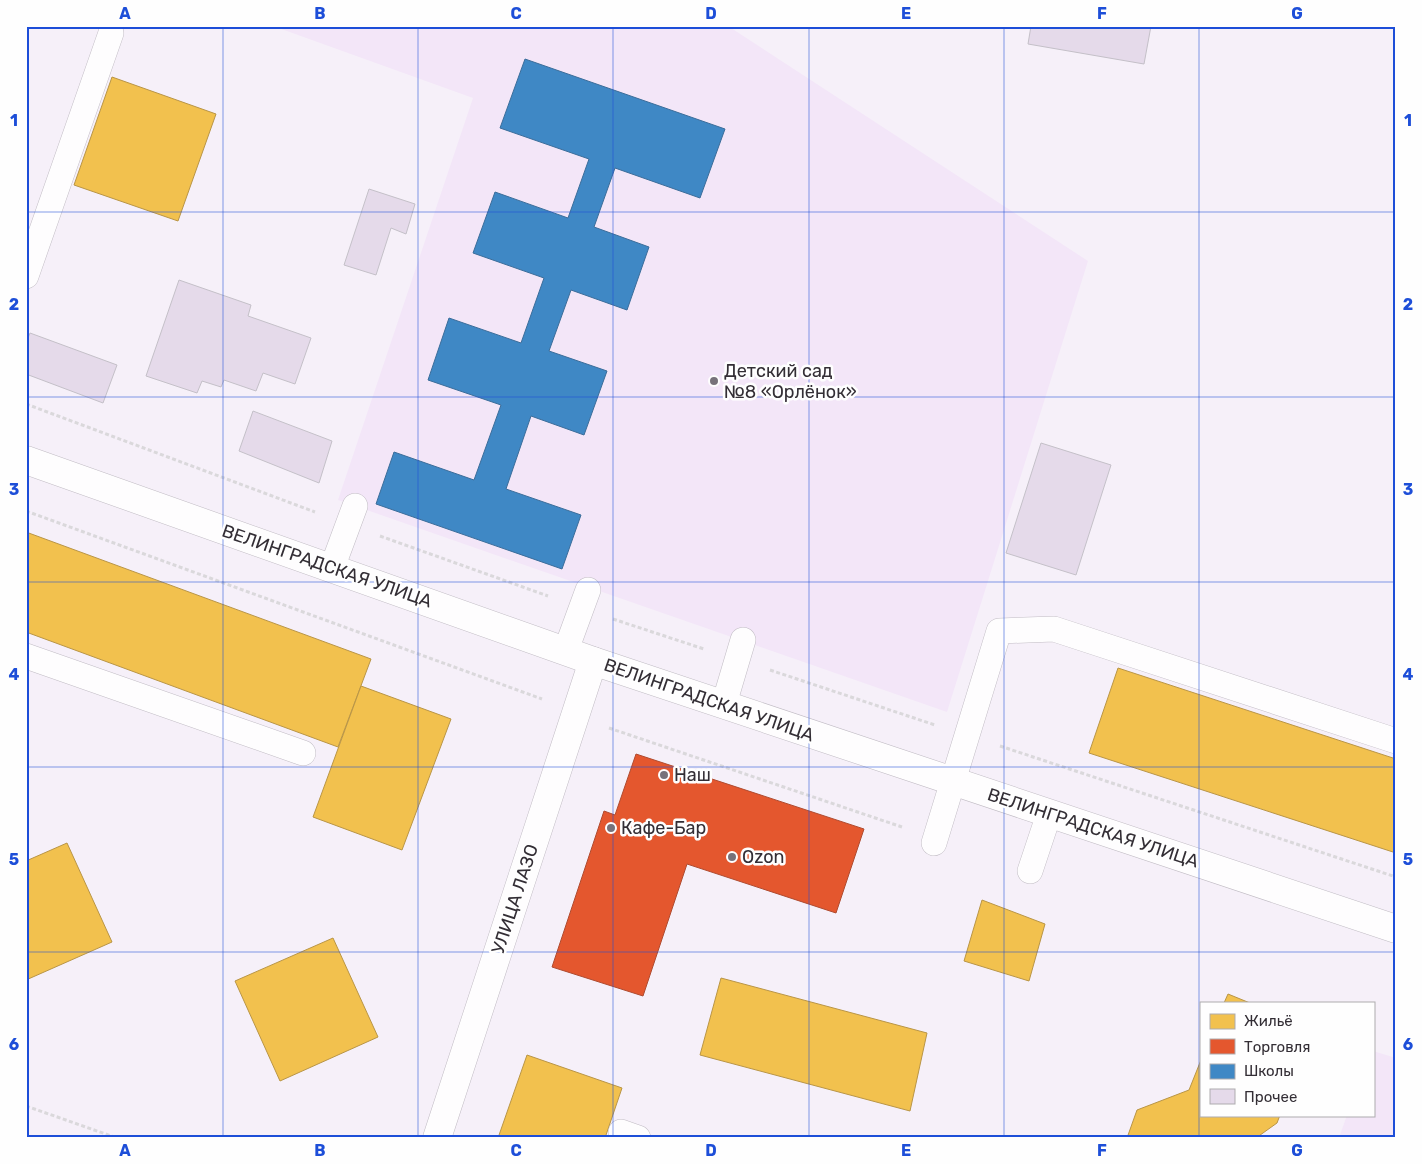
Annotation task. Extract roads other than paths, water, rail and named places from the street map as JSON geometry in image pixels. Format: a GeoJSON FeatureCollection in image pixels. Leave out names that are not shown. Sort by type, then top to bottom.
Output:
{"type":"FeatureCollection","features":[{"type":"Feature","properties":{"kind":"street","name":"ВЕЛИНГРАДСКАЯ УЛИЦА"},"geometry":{"type":"LineString","coordinates":[[26,460],[594,660],[1396,929]]}},
{"type":"Feature","properties":{"kind":"street","name":"УЛИЦА ЛАЗО"},"geometry":{"type":"LineString","coordinates":[[437,1138],[594,660]]}},
{"type":"Feature","properties":{"kind":"lane"},"geometry":{"type":"LineString","coordinates":[[26,276],[111,33]]}},
{"type":"Feature","properties":{"kind":"lane"},"geometry":{"type":"LineString","coordinates":[[332,568],[355,506]]}},
{"type":"Feature","properties":{"kind":"lane"},"geometry":{"type":"LineString","coordinates":[[566,650],[588,590]]}},
{"type":"Feature","properties":{"kind":"lane"},"geometry":{"type":"LineString","coordinates":[[934,843],[999,631],[1054,629],[1396,741]]}},
{"type":"Feature","properties":{"kind":"lane"},"geometry":{"type":"LineString","coordinates":[[724,704],[743,640]]}},
{"type":"Feature","properties":{"kind":"lane"},"geometry":{"type":"LineString","coordinates":[[26,656],[303,753]]}},
{"type":"Feature","properties":{"kind":"lane"},"geometry":{"type":"LineString","coordinates":[[1030,871],[1049,814]]}},
{"type":"Feature","properties":{"kind":"place","name":"Детский сад №8 «Орлёнок»"},"geometry":{"type":"Point","coordinates":[714,381]}},
{"type":"Feature","properties":{"kind":"place","name":"Наш"},"geometry":{"type":"Point","coordinates":[664,775]}},
{"type":"Feature","properties":{"kind":"place","name":"Кафе-Бар"},"geometry":{"type":"Point","coordinates":[611,828]}},
{"type":"Feature","properties":{"kind":"place","name":"Ozon"},"geometry":{"type":"Point","coordinates":[732,857]}}]}
